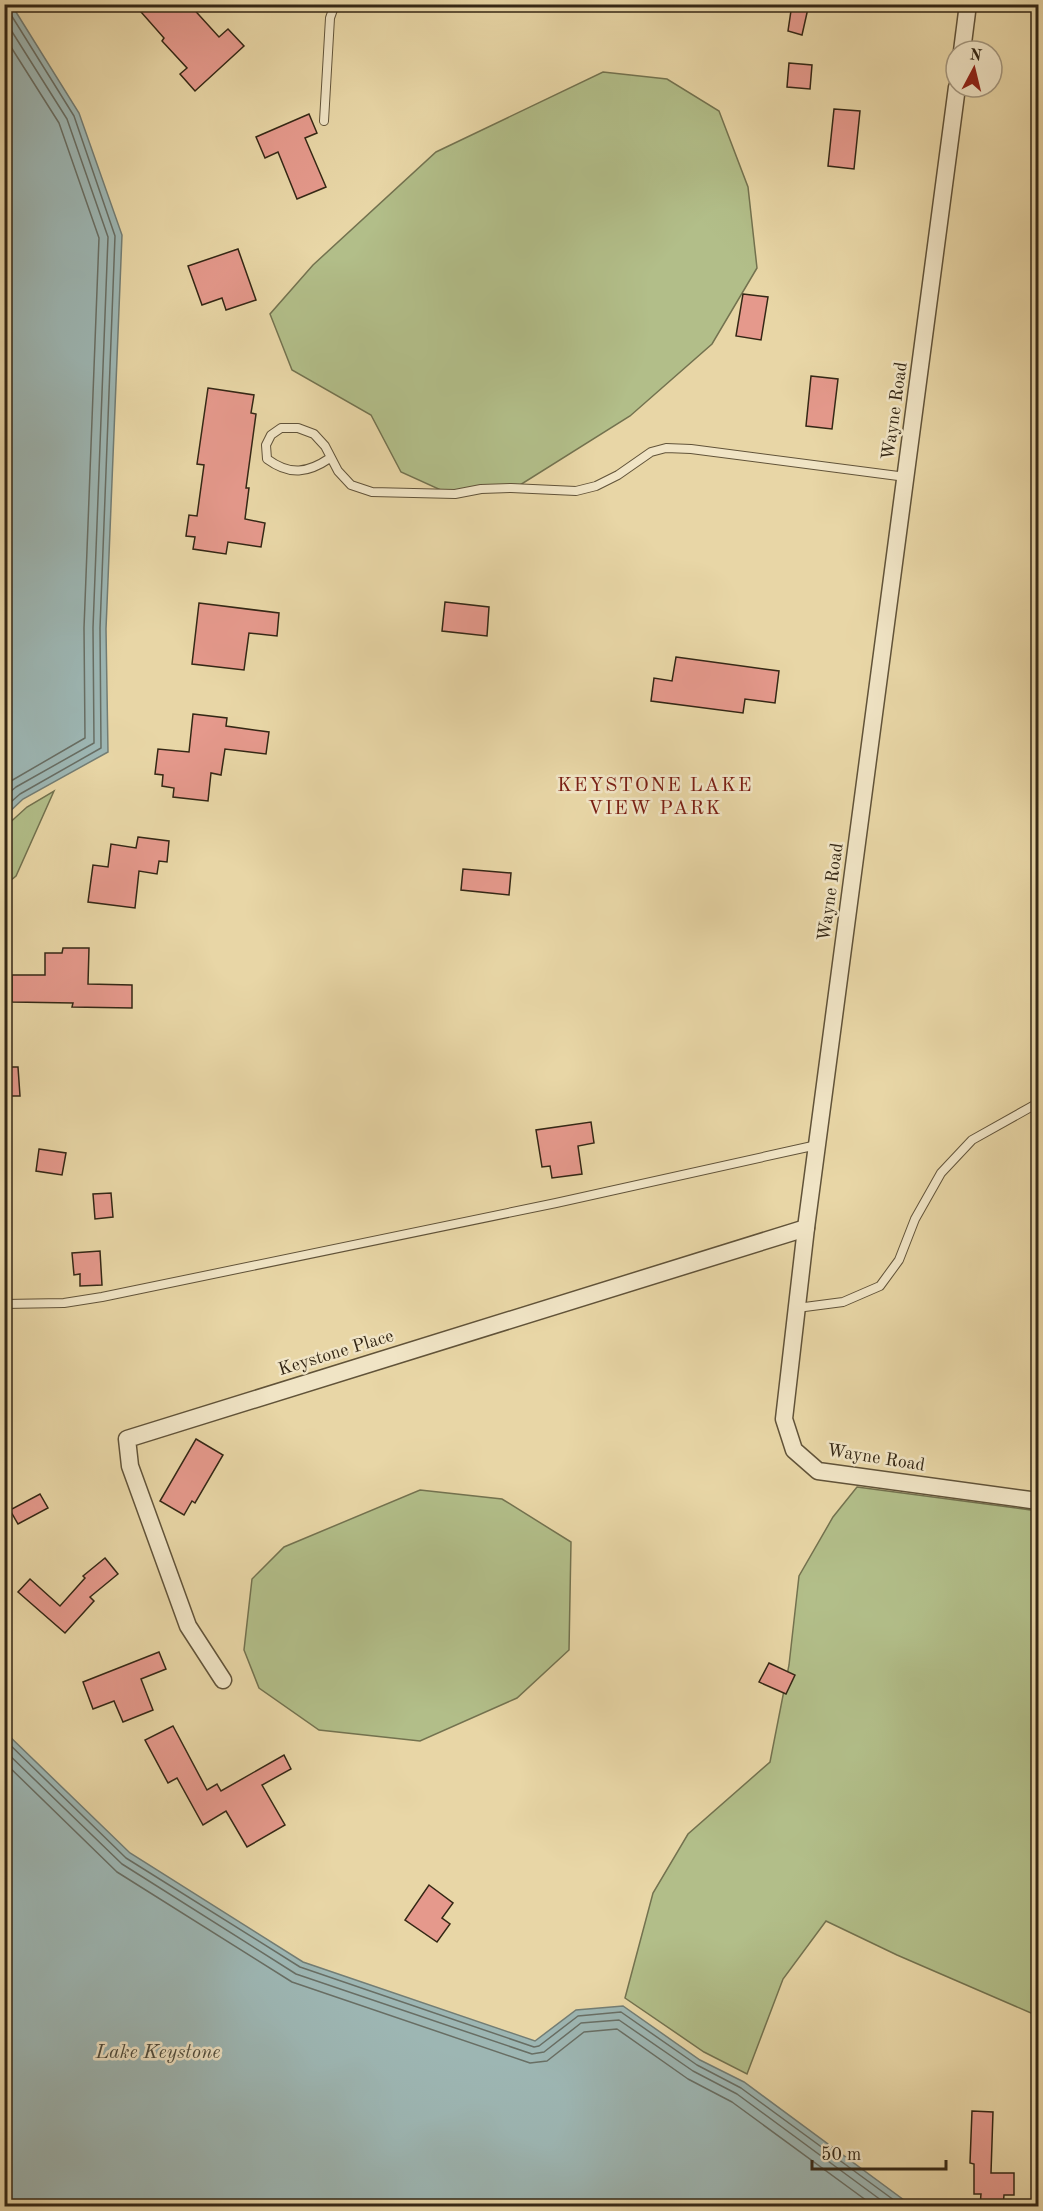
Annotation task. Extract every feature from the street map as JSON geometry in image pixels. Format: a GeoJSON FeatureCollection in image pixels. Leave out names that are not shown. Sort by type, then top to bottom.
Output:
{"type":"FeatureCollection","features":[{"type":"Feature","properties":{"kind":"street"},"geometry":{"type":"LineString","coordinates":[[964,39],[968,4]]}},
{"type":"Feature","properties":{"kind":"street","name":"Wayne Road"},"geometry":{"type":"LineString","coordinates":[[955,99],[806,1228],[784,1419],[794,1450],[818,1471],[1038,1501]]}},
{"type":"Feature","properties":{"kind":"street","name":"Keystone Place"},"geometry":{"type":"LineString","coordinates":[[223,1680],[188,1626],[130,1466],[127,1439],[806,1228]]}},
{"type":"Feature","properties":{"kind":"lane"},"geometry":{"type":"LineString","coordinates":[[324,121],[330,18],[335,4]]}},
{"type":"Feature","properties":{"kind":"lane"},"geometry":{"type":"LineString","coordinates":[[330,458],[315,468],[299,471],[279,468],[267,459],[266,445],[271,435],[281,428],[298,428],[314,434],[325,446],[330,458],[351,485],[372,492],[455,494],[481,489],[511,488],[576,491],[596,486],[618,475],[651,452],[666,448],[691,449],[906,477]]}},
{"type":"Feature","properties":{"kind":"lane"},"geometry":{"type":"LineString","coordinates":[[797,1308],[843,1302],[880,1286],[898,1260],[915,1219],[941,1173],[972,1140],[1038,1103]]}},
{"type":"Feature","properties":{"kind":"lane"},"geometry":{"type":"LineString","coordinates":[[4,1304],[64,1303],[102,1297],[556,1203],[817,1145]]}},
{"type":"Feature","properties":{"kind":"green space"},"geometry":{"type":"Polygon","coordinates":[[[603,72],[667,79],[719,111],[748,187],[757,268],[712,344],[630,416],[520,485],[454,496],[401,472],[371,415],[292,370],[270,314],[313,265],[436,152],[603,72]]]}},
{"type":"Feature","properties":{"kind":"green space"},"geometry":{"type":"Polygon","coordinates":[[[54,791],[16,876],[5,885],[5,827],[27,807],[54,791]]]}},
{"type":"Feature","properties":{"kind":"green space"},"geometry":{"type":"Polygon","coordinates":[[[857,1487],[1038,1511],[1038,2016],[897,1955],[826,1921],[783,1979],[747,2074],[704,2052],[625,1998],[653,1893],[688,1834],[770,1762],[789,1665],[799,1576],[833,1517],[857,1487]]]}},
{"type":"Feature","properties":{"kind":"green space"},"geometry":{"type":"Polygon","coordinates":[[[420,1490],[502,1499],[571,1542],[569,1650],[517,1698],[420,1741],[319,1730],[259,1688],[244,1650],[252,1579],[284,1547],[420,1490]]]}},
{"type":"Feature","properties":{"kind":"water"},"geometry":{"type":"Polygon","coordinates":[[[11,4],[79,113],[122,235],[106,629],[108,752],[23,799],[5,816],[4,5],[11,4]]]}},
{"type":"Feature","properties":{"kind":"water","name":"Lake Keystone"},"geometry":{"type":"Polygon","coordinates":[[[4,1731],[130,1853],[303,1962],[535,2041],[576,2010],[623,2006],[700,2060],[744,2082],[912,2206],[5,2206],[4,1731]]]}},
{"type":"Feature","properties":{"kind":"building"},"geometry":{"type":"Polygon","coordinates":[[[134,4],[189,4],[219,37],[228,29],[244,46],[195,91],[180,74],[187,68],[162,41],[164,38],[134,4]]]}},
{"type":"Feature","properties":{"kind":"building"},"geometry":{"type":"Polygon","coordinates":[[[792,4],[809,4],[802,35],[788,31],[792,4]]]}},
{"type":"Feature","properties":{"kind":"building"},"geometry":{"type":"Polygon","coordinates":[[[789,63],[812,65],[810,89],[787,87],[789,63]]]}},
{"type":"Feature","properties":{"kind":"building"},"geometry":{"type":"Polygon","coordinates":[[[834,109],[860,111],[854,169],[828,166],[834,109]]]}},
{"type":"Feature","properties":{"kind":"building"},"geometry":{"type":"Polygon","coordinates":[[[309,114],[317,133],[305,138],[326,187],[297,199],[278,152],[265,158],[256,137],[309,114]]]}},
{"type":"Feature","properties":{"kind":"building"},"geometry":{"type":"Polygon","coordinates":[[[238,249],[256,300],[226,310],[222,298],[202,305],[188,266],[238,249]]]}},
{"type":"Feature","properties":{"kind":"building"},"geometry":{"type":"Polygon","coordinates":[[[743,294],[768,297],[761,340],[736,336],[743,294]]]}},
{"type":"Feature","properties":{"kind":"building"},"geometry":{"type":"Polygon","coordinates":[[[811,376],[838,379],[832,429],[806,426],[811,376]]]}},
{"type":"Feature","properties":{"kind":"building"},"geometry":{"type":"Polygon","coordinates":[[[208,388],[254,395],[251,413],[256,414],[246,488],[249,488],[245,519],[265,523],[261,547],[228,542],[226,554],[193,549],[195,537],[186,536],[189,515],[197,516],[204,465],[197,464],[208,388]]]}},
{"type":"Feature","properties":{"kind":"building"},"geometry":{"type":"Polygon","coordinates":[[[445,602],[489,607],[487,636],[442,631],[445,602]]]}},
{"type":"Feature","properties":{"kind":"building"},"geometry":{"type":"Polygon","coordinates":[[[199,603],[279,613],[277,636],[249,633],[244,670],[192,664],[199,603]]]}},
{"type":"Feature","properties":{"kind":"building"},"geometry":{"type":"Polygon","coordinates":[[[676,657],[779,671],[775,703],[745,699],[743,713],[651,701],[654,678],[672,681],[676,657]]]}},
{"type":"Feature","properties":{"kind":"building"},"geometry":{"type":"Polygon","coordinates":[[[193,714],[227,718],[226,726],[269,732],[266,754],[225,749],[221,775],[211,773],[208,801],[173,797],[174,788],[162,786],[163,775],[155,774],[158,749],[189,752],[193,714]]]}},
{"type":"Feature","properties":{"kind":"building"},"geometry":{"type":"Polygon","coordinates":[[[138,837],[169,841],[167,862],[159,861],[157,874],[139,871],[135,908],[88,902],[93,865],[108,867],[111,844],[136,848],[138,837]]]}},
{"type":"Feature","properties":{"kind":"building"},"geometry":{"type":"Polygon","coordinates":[[[463,869],[511,873],[509,895],[461,890],[463,869]]]}},
{"type":"Feature","properties":{"kind":"building"},"geometry":{"type":"Polygon","coordinates":[[[63,948],[89,948],[88,984],[132,985],[132,1008],[72,1007],[73,1003],[12,1002],[12,975],[45,975],[45,953],[62,953],[63,948]]]}},
{"type":"Feature","properties":{"kind":"building"},"geometry":{"type":"Polygon","coordinates":[[[4,1067],[18,1067],[20,1096],[4,1096],[4,1067]]]}},
{"type":"Feature","properties":{"kind":"building"},"geometry":{"type":"Polygon","coordinates":[[[591,1122],[594,1143],[578,1146],[582,1174],[552,1178],[550,1166],[542,1167],[536,1130],[591,1122]]]}},
{"type":"Feature","properties":{"kind":"building"},"geometry":{"type":"Polygon","coordinates":[[[39,1149],[66,1153],[62,1175],[36,1171],[39,1149]]]}},
{"type":"Feature","properties":{"kind":"building"},"geometry":{"type":"Polygon","coordinates":[[[111,1193],[113,1217],[95,1219],[93,1194],[111,1193]]]}},
{"type":"Feature","properties":{"kind":"building"},"geometry":{"type":"Polygon","coordinates":[[[100,1251],[102,1285],[80,1286],[80,1274],[74,1275],[72,1253],[100,1251]]]}},
{"type":"Feature","properties":{"kind":"building"},"geometry":{"type":"Polygon","coordinates":[[[196,1439],[223,1455],[195,1503],[192,1501],[184,1515],[160,1501],[196,1439]]]}},
{"type":"Feature","properties":{"kind":"building"},"geometry":{"type":"Polygon","coordinates":[[[40,1494],[48,1508],[18,1524],[10,1510],[40,1494]]]}},
{"type":"Feature","properties":{"kind":"building"},"geometry":{"type":"Polygon","coordinates":[[[105,1558],[118,1574],[90,1597],[94,1601],[65,1633],[18,1592],[30,1579],[60,1606],[85,1578],[83,1576],[105,1558]]]}},
{"type":"Feature","properties":{"kind":"building"},"geometry":{"type":"Polygon","coordinates":[[[159,1652],[166,1669],[141,1679],[153,1710],[123,1722],[114,1701],[93,1709],[83,1682],[159,1652]]]}},
{"type":"Feature","properties":{"kind":"building"},"geometry":{"type":"Polygon","coordinates":[[[769,1663],[795,1675],[786,1694],[759,1682],[769,1663]]]}},
{"type":"Feature","properties":{"kind":"building"},"geometry":{"type":"Polygon","coordinates":[[[173,1726],[207,1790],[217,1784],[221,1791],[284,1755],[291,1769],[262,1785],[285,1825],[247,1847],[226,1811],[203,1825],[177,1778],[168,1783],[145,1740],[173,1726]]]}},
{"type":"Feature","properties":{"kind":"building"},"geometry":{"type":"Polygon","coordinates":[[[429,1885],[453,1903],[442,1918],[450,1924],[437,1942],[405,1920],[429,1885]]]}},
{"type":"Feature","properties":{"kind":"building"},"geometry":{"type":"Polygon","coordinates":[[[972,2111],[993,2112],[991,2173],[1014,2173],[1014,2195],[1004,2195],[1003,2206],[980,2206],[981,2194],[974,2194],[974,2164],[970,2163],[972,2111]]]}},
{"type":"Feature","properties":{"kind":"district","name":"KEYSTONE LAKE VIEW PARK"},"geometry":{"type":"Point","coordinates":[655,798]}}]}
